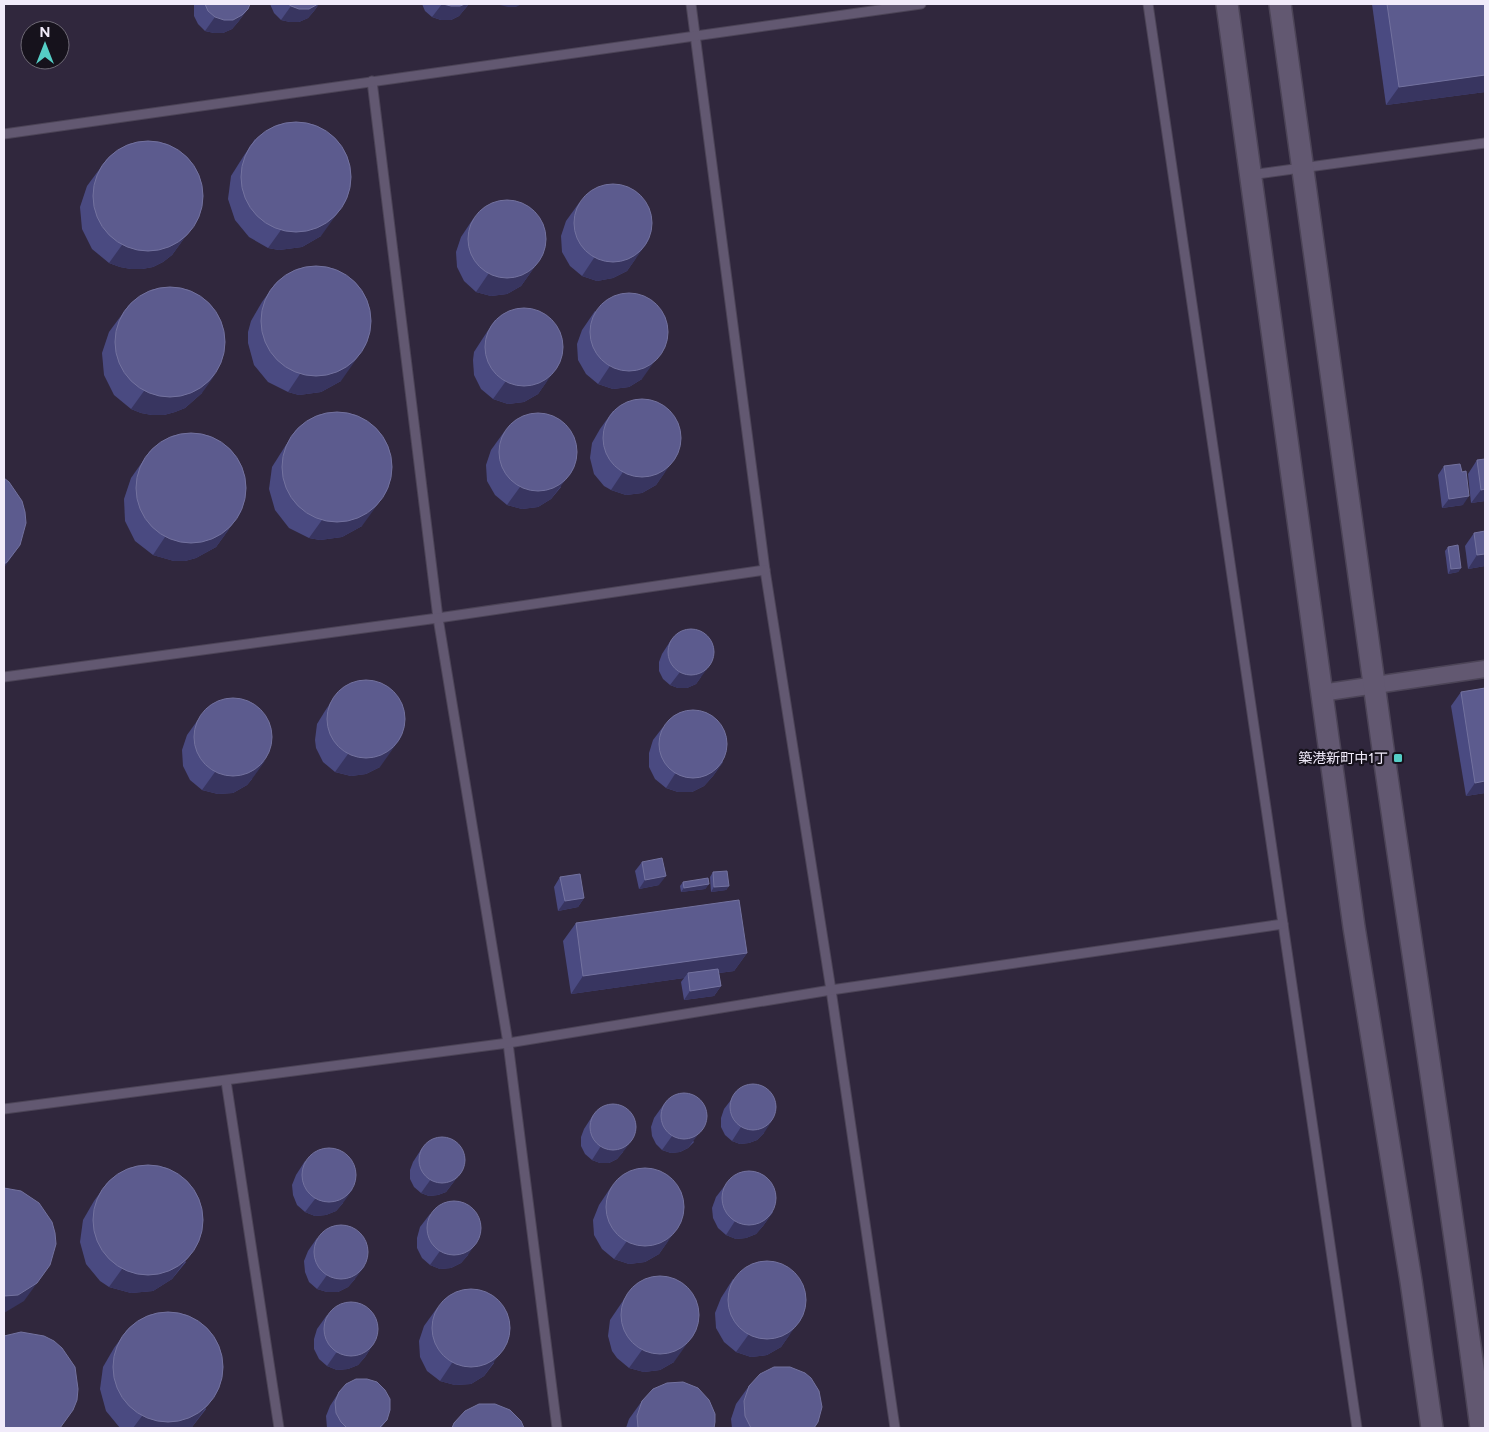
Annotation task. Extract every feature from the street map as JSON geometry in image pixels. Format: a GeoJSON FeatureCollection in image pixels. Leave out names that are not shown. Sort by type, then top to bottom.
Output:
{"type":"FeatureCollection","features":[{"type":"Feature","properties":{"kind":"street"},"geometry":{"type":"LineString","coordinates":[[1227,4],[1354,927],[1432,1428]]}},
{"type":"Feature","properties":{"kind":"street"},"geometry":{"type":"LineString","coordinates":[[1280,4],[1374,686],[1463,1292],[1481,1428]]}},
{"type":"Feature","properties":{"kind":"street"},"geometry":{"type":"LineString","coordinates":[[1321,693],[1485,669]]}},
{"type":"Feature","properties":{"kind":"lane"},"geometry":{"type":"LineString","coordinates":[[691,4],[765,570],[831,990],[895,1428]]}},
{"type":"Feature","properties":{"kind":"lane"},"geometry":{"type":"LineString","coordinates":[[4,134],[921,4]]}},
{"type":"Feature","properties":{"kind":"lane"},"geometry":{"type":"LineString","coordinates":[[1148,4],[1357,1428]]}},
{"type":"Feature","properties":{"kind":"lane"},"geometry":{"type":"LineString","coordinates":[[372,81],[438,618],[508,1043],[557,1428]]}},
{"type":"Feature","properties":{"kind":"lane"},"geometry":{"type":"LineString","coordinates":[[1250,174],[1485,143]]}},
{"type":"Feature","properties":{"kind":"lane"},"geometry":{"type":"LineString","coordinates":[[4,677],[438,618],[765,570]]}},
{"type":"Feature","properties":{"kind":"lane"},"geometry":{"type":"LineString","coordinates":[[4,1109],[508,1043],[831,990],[1283,924]]}},
{"type":"Feature","properties":{"kind":"lane"},"geometry":{"type":"LineString","coordinates":[[226,1081],[279,1428]]}},
{"type":"Feature","properties":{"kind":"building"},"geometry":{"type":"Polygon","coordinates":[[[205,4],[250,4],[242,15],[233,20],[224,20],[215,17],[208,11],[205,4]]]}},
{"type":"Feature","properties":{"kind":"building"},"geometry":{"type":"Polygon","coordinates":[[[288,4],[318,4],[309,9],[299,9],[288,4]]]}},
{"type":"Feature","properties":{"kind":"building"},"geometry":{"type":"Polygon","coordinates":[[[443,4],[465,4],[451,6],[443,4]]]}},
{"type":"Feature","properties":{"kind":"building"},"geometry":{"type":"Polygon","coordinates":[[[1387,4],[1485,4],[1485,75],[1399,87],[1387,4]]]}},
{"type":"Feature","properties":{"kind":"building"},"geometry":{"type":"Polygon","coordinates":[[[296,122],[317,126],[335,138],[347,156],[351,177],[347,198],[335,216],[317,228],[296,232],[275,228],[257,216],[245,198],[241,177],[245,156],[257,138],[275,126],[296,122]]]}},
{"type":"Feature","properties":{"kind":"building"},"geometry":{"type":"Polygon","coordinates":[[[148,141],[169,145],[187,157],[199,175],[203,196],[199,217],[187,235],[169,247],[148,251],[127,247],[109,235],[97,217],[93,196],[97,175],[109,157],[127,145],[148,141]]]}},
{"type":"Feature","properties":{"kind":"building"},"geometry":{"type":"Polygon","coordinates":[[[613,184],[628,187],[645,201],[649,208],[652,223],[649,238],[635,255],[628,259],[613,262],[598,259],[581,245],[577,238],[574,223],[577,208],[591,191],[598,187],[613,184]]]}},
{"type":"Feature","properties":{"kind":"building"},"geometry":{"type":"Polygon","coordinates":[[[507,200],[522,203],[539,217],[543,224],[546,239],[543,254],[529,271],[522,275],[507,278],[492,275],[475,261],[471,254],[468,239],[471,224],[485,207],[492,203],[507,200]]]}},
{"type":"Feature","properties":{"kind":"building"},"geometry":{"type":"Polygon","coordinates":[[[316,266],[337,270],[355,282],[367,300],[371,321],[367,342],[355,360],[337,372],[316,376],[295,372],[277,360],[265,342],[261,321],[265,300],[277,282],[295,270],[316,266]]]}},
{"type":"Feature","properties":{"kind":"building"},"geometry":{"type":"Polygon","coordinates":[[[170,287],[191,291],[209,303],[221,321],[225,342],[221,363],[209,381],[191,393],[170,397],[149,393],[131,381],[119,363],[115,342],[119,321],[131,303],[149,291],[170,287]]]}},
{"type":"Feature","properties":{"kind":"building"},"geometry":{"type":"Polygon","coordinates":[[[629,293],[644,296],[661,310],[665,317],[668,332],[665,347],[651,364],[644,368],[629,371],[614,368],[597,354],[593,347],[590,332],[593,317],[607,300],[614,296],[629,293]]]}},
{"type":"Feature","properties":{"kind":"building"},"geometry":{"type":"Polygon","coordinates":[[[524,308],[539,311],[556,325],[560,332],[563,347],[560,362],[546,379],[539,383],[524,386],[509,383],[492,369],[488,362],[485,347],[488,332],[502,315],[509,311],[524,308]]]}},
{"type":"Feature","properties":{"kind":"building"},"geometry":{"type":"Polygon","coordinates":[[[642,399],[657,402],[674,416],[678,423],[681,438],[678,453],[664,470],[657,474],[642,477],[627,474],[610,460],[606,453],[603,438],[606,423],[620,406],[627,402],[642,399]]]}},
{"type":"Feature","properties":{"kind":"building"},"geometry":{"type":"Polygon","coordinates":[[[337,412],[358,416],[376,428],[388,446],[392,467],[388,488],[376,506],[358,518],[337,522],[316,518],[298,506],[286,488],[282,467],[286,446],[298,428],[316,416],[337,412]]]}},
{"type":"Feature","properties":{"kind":"building"},"geometry":{"type":"Polygon","coordinates":[[[538,413],[553,416],[570,430],[574,437],[577,452],[574,467],[560,484],[553,488],[538,491],[523,488],[506,474],[502,467],[499,452],[502,437],[516,420],[523,416],[538,413]]]}},
{"type":"Feature","properties":{"kind":"building"},"geometry":{"type":"Polygon","coordinates":[[[191,433],[212,437],[230,449],[242,467],[246,488],[242,509],[230,527],[212,539],[191,543],[170,539],[152,527],[140,509],[136,488],[140,467],[152,449],[170,437],[191,433]]]}},
{"type":"Feature","properties":{"kind":"building"},"geometry":{"type":"Polygon","coordinates":[[[1485,459],[1485,489],[1481,490],[1477,460],[1485,459]]]}},
{"type":"Feature","properties":{"kind":"building"},"geometry":{"type":"Polygon","coordinates":[[[1460,464],[1462,472],[1466,471],[1469,496],[1449,499],[1444,466],[1460,464]]]}},
{"type":"Feature","properties":{"kind":"building"},"geometry":{"type":"Polygon","coordinates":[[[4,478],[22,501],[26,523],[20,545],[4,564],[4,478]]]}},
{"type":"Feature","properties":{"kind":"building"},"geometry":{"type":"Polygon","coordinates":[[[1485,531],[1485,554],[1477,555],[1474,533],[1485,531]]]}},
{"type":"Feature","properties":{"kind":"building"},"geometry":{"type":"Polygon","coordinates":[[[1458,545],[1461,568],[1451,569],[1448,547],[1458,545]]]}},
{"type":"Feature","properties":{"kind":"building"},"geometry":{"type":"Polygon","coordinates":[[[691,629],[704,633],[710,639],[714,652],[710,665],[704,671],[691,675],[678,671],[672,665],[668,652],[672,639],[678,633],[691,629]]]}},
{"type":"Feature","properties":{"kind":"building"},"geometry":{"type":"Polygon","coordinates":[[[366,680],[381,683],[398,697],[402,704],[405,719],[402,734],[388,751],[381,755],[366,758],[351,755],[334,741],[330,734],[327,719],[330,704],[344,687],[351,683],[366,680]]]}},
{"type":"Feature","properties":{"kind":"building"},"geometry":{"type":"Polygon","coordinates":[[[1485,688],[1485,781],[1475,783],[1461,692],[1485,688]]]}},
{"type":"Feature","properties":{"kind":"building"},"geometry":{"type":"Polygon","coordinates":[[[233,698],[248,701],[265,715],[269,722],[272,737],[269,752],[255,769],[248,773],[233,776],[218,773],[201,759],[197,752],[194,737],[197,722],[211,705],[218,701],[233,698]]]}},
{"type":"Feature","properties":{"kind":"building"},"geometry":{"type":"Polygon","coordinates":[[[686,710],[700,710],[712,715],[722,725],[727,737],[727,751],[722,763],[712,773],[700,778],[686,778],[674,773],[664,763],[659,751],[659,737],[664,725],[674,715],[686,710]]]}},
{"type":"Feature","properties":{"kind":"building"},"geometry":{"type":"Polygon","coordinates":[[[662,858],[666,876],[645,880],[642,862],[662,858]]]}},
{"type":"Feature","properties":{"kind":"building"},"geometry":{"type":"Polygon","coordinates":[[[727,871],[729,886],[714,887],[713,872],[727,871]]]}},
{"type":"Feature","properties":{"kind":"building"},"geometry":{"type":"Polygon","coordinates":[[[580,874],[584,898],[565,901],[560,877],[580,874]]]}},
{"type":"Feature","properties":{"kind":"building"},"geometry":{"type":"Polygon","coordinates":[[[708,878],[709,884],[684,888],[683,882],[708,878]]]}},
{"type":"Feature","properties":{"kind":"building"},"geometry":{"type":"Polygon","coordinates":[[[739,900],[747,953],[583,976],[576,923],[739,900]]]}},
{"type":"Feature","properties":{"kind":"building"},"geometry":{"type":"Polygon","coordinates":[[[718,969],[721,986],[690,991],[688,973],[718,969]]]}},
{"type":"Feature","properties":{"kind":"building"},"geometry":{"type":"Polygon","coordinates":[[[753,1084],[766,1088],[772,1094],[776,1107],[772,1120],[766,1126],[753,1130],[740,1126],[734,1120],[730,1107],[734,1094],[740,1088],[753,1084]]]}},
{"type":"Feature","properties":{"kind":"building"},"geometry":{"type":"Polygon","coordinates":[[[684,1093],[697,1097],[703,1103],[707,1116],[703,1129],[697,1135],[684,1139],[671,1135],[665,1129],[661,1116],[665,1103],[671,1097],[684,1093]]]}},
{"type":"Feature","properties":{"kind":"building"},"geometry":{"type":"Polygon","coordinates":[[[613,1104],[626,1108],[632,1114],[636,1127],[632,1140],[626,1146],[613,1150],[600,1146],[594,1140],[590,1127],[594,1114],[600,1108],[613,1104]]]}},
{"type":"Feature","properties":{"kind":"building"},"geometry":{"type":"Polygon","coordinates":[[[442,1137],[455,1141],[461,1147],[465,1160],[461,1173],[455,1179],[442,1183],[429,1179],[423,1173],[419,1160],[423,1147],[429,1141],[442,1137]]]}},
{"type":"Feature","properties":{"kind":"building"},"geometry":{"type":"Polygon","coordinates":[[[324,1148],[334,1148],[344,1152],[352,1160],[356,1175],[352,1190],[344,1198],[334,1202],[324,1202],[314,1198],[306,1190],[302,1180],[302,1170],[306,1160],[314,1152],[324,1148]]]}},
{"type":"Feature","properties":{"kind":"building"},"geometry":{"type":"Polygon","coordinates":[[[148,1165],[169,1169],[187,1181],[199,1199],[203,1220],[199,1241],[187,1259],[169,1271],[148,1275],[127,1271],[109,1259],[97,1241],[93,1220],[97,1199],[109,1181],[127,1169],[148,1165]]]}},
{"type":"Feature","properties":{"kind":"building"},"geometry":{"type":"Polygon","coordinates":[[[645,1168],[660,1171],[677,1185],[681,1192],[684,1207],[681,1222],[667,1239],[660,1243],[645,1246],[630,1243],[613,1229],[609,1222],[606,1207],[609,1192],[623,1175],[630,1171],[645,1168]]]}},
{"type":"Feature","properties":{"kind":"building"},"geometry":{"type":"Polygon","coordinates":[[[744,1171],[754,1171],[764,1175],[772,1183],[776,1198],[772,1213],[764,1221],[754,1225],[744,1225],[734,1221],[726,1213],[722,1203],[722,1193],[726,1183],[734,1175],[744,1171]]]}},
{"type":"Feature","properties":{"kind":"building"},"geometry":{"type":"Polygon","coordinates":[[[4,1188],[21,1191],[39,1203],[52,1222],[56,1244],[50,1265],[37,1283],[18,1295],[4,1296],[4,1188]]]}},
{"type":"Feature","properties":{"kind":"building"},"geometry":{"type":"Polygon","coordinates":[[[449,1201],[459,1201],[469,1205],[477,1213],[481,1228],[477,1243],[469,1251],[459,1255],[449,1255],[439,1251],[431,1243],[427,1233],[427,1223],[431,1213],[439,1205],[449,1201]]]}},
{"type":"Feature","properties":{"kind":"building"},"geometry":{"type":"Polygon","coordinates":[[[336,1225],[346,1225],[356,1229],[364,1237],[368,1252],[364,1267],[356,1275],[346,1279],[336,1279],[326,1275],[318,1267],[314,1257],[314,1247],[318,1237],[326,1229],[336,1225]]]}},
{"type":"Feature","properties":{"kind":"building"},"geometry":{"type":"Polygon","coordinates":[[[767,1261],[782,1264],[799,1278],[803,1285],[806,1300],[803,1315],[789,1332],[782,1336],[767,1339],[752,1336],[735,1322],[731,1315],[728,1300],[731,1285],[745,1268],[752,1264],[767,1261]]]}},
{"type":"Feature","properties":{"kind":"building"},"geometry":{"type":"Polygon","coordinates":[[[660,1276],[675,1279],[692,1293],[696,1300],[699,1315],[696,1330],[682,1347],[675,1351],[660,1354],[645,1351],[628,1337],[624,1330],[621,1315],[624,1300],[638,1283],[645,1279],[660,1276]]]}},
{"type":"Feature","properties":{"kind":"building"},"geometry":{"type":"Polygon","coordinates":[[[471,1289],[486,1292],[503,1306],[507,1313],[510,1328],[507,1343],[493,1360],[486,1364],[471,1367],[456,1364],[439,1350],[435,1343],[432,1328],[435,1313],[449,1296],[456,1292],[471,1289]]]}},
{"type":"Feature","properties":{"kind":"building"},"geometry":{"type":"Polygon","coordinates":[[[346,1302],[356,1302],[366,1306],[374,1314],[378,1329],[374,1344],[366,1352],[356,1356],[346,1356],[336,1352],[328,1344],[324,1334],[324,1324],[328,1314],[336,1306],[346,1302]]]}},
{"type":"Feature","properties":{"kind":"building"},"geometry":{"type":"Polygon","coordinates":[[[168,1312],[189,1316],[207,1328],[219,1346],[223,1367],[219,1388],[207,1406],[189,1418],[168,1422],[147,1418],[129,1406],[117,1388],[113,1367],[117,1346],[129,1328],[147,1316],[168,1312]]]}},
{"type":"Feature","properties":{"kind":"building"},"geometry":{"type":"Polygon","coordinates":[[[21,1332],[44,1336],[54,1341],[62,1348],[75,1367],[78,1389],[77,1400],[73,1410],[60,1428],[4,1428],[4,1336],[21,1332]]]}},
{"type":"Feature","properties":{"kind":"building"},"geometry":{"type":"Polygon","coordinates":[[[774,1367],[790,1367],[805,1373],[811,1378],[819,1391],[822,1407],[818,1422],[814,1428],[751,1428],[745,1416],[744,1401],[749,1386],[760,1374],[774,1367]]]}},
{"type":"Feature","properties":{"kind":"building"},"geometry":{"type":"Polygon","coordinates":[[[356,1379],[367,1379],[377,1382],[390,1399],[390,1410],[387,1420],[379,1428],[347,1428],[336,1413],[335,1402],[339,1392],[346,1384],[356,1379]]]}},
{"type":"Feature","properties":{"kind":"building"},"geometry":{"type":"Polygon","coordinates":[[[683,1382],[698,1388],[709,1400],[715,1414],[714,1428],[638,1428],[637,1416],[642,1401],[653,1389],[667,1383],[683,1382]]]}},
{"type":"Feature","properties":{"kind":"building"},"geometry":{"type":"Polygon","coordinates":[[[479,1404],[495,1404],[510,1410],[521,1421],[524,1428],[452,1428],[465,1411],[479,1404]]]}},
{"type":"Feature","properties":{"kind":"place","name":"築港新町中1丁"},"geometry":{"type":"Point","coordinates":[1398,758]}}]}
